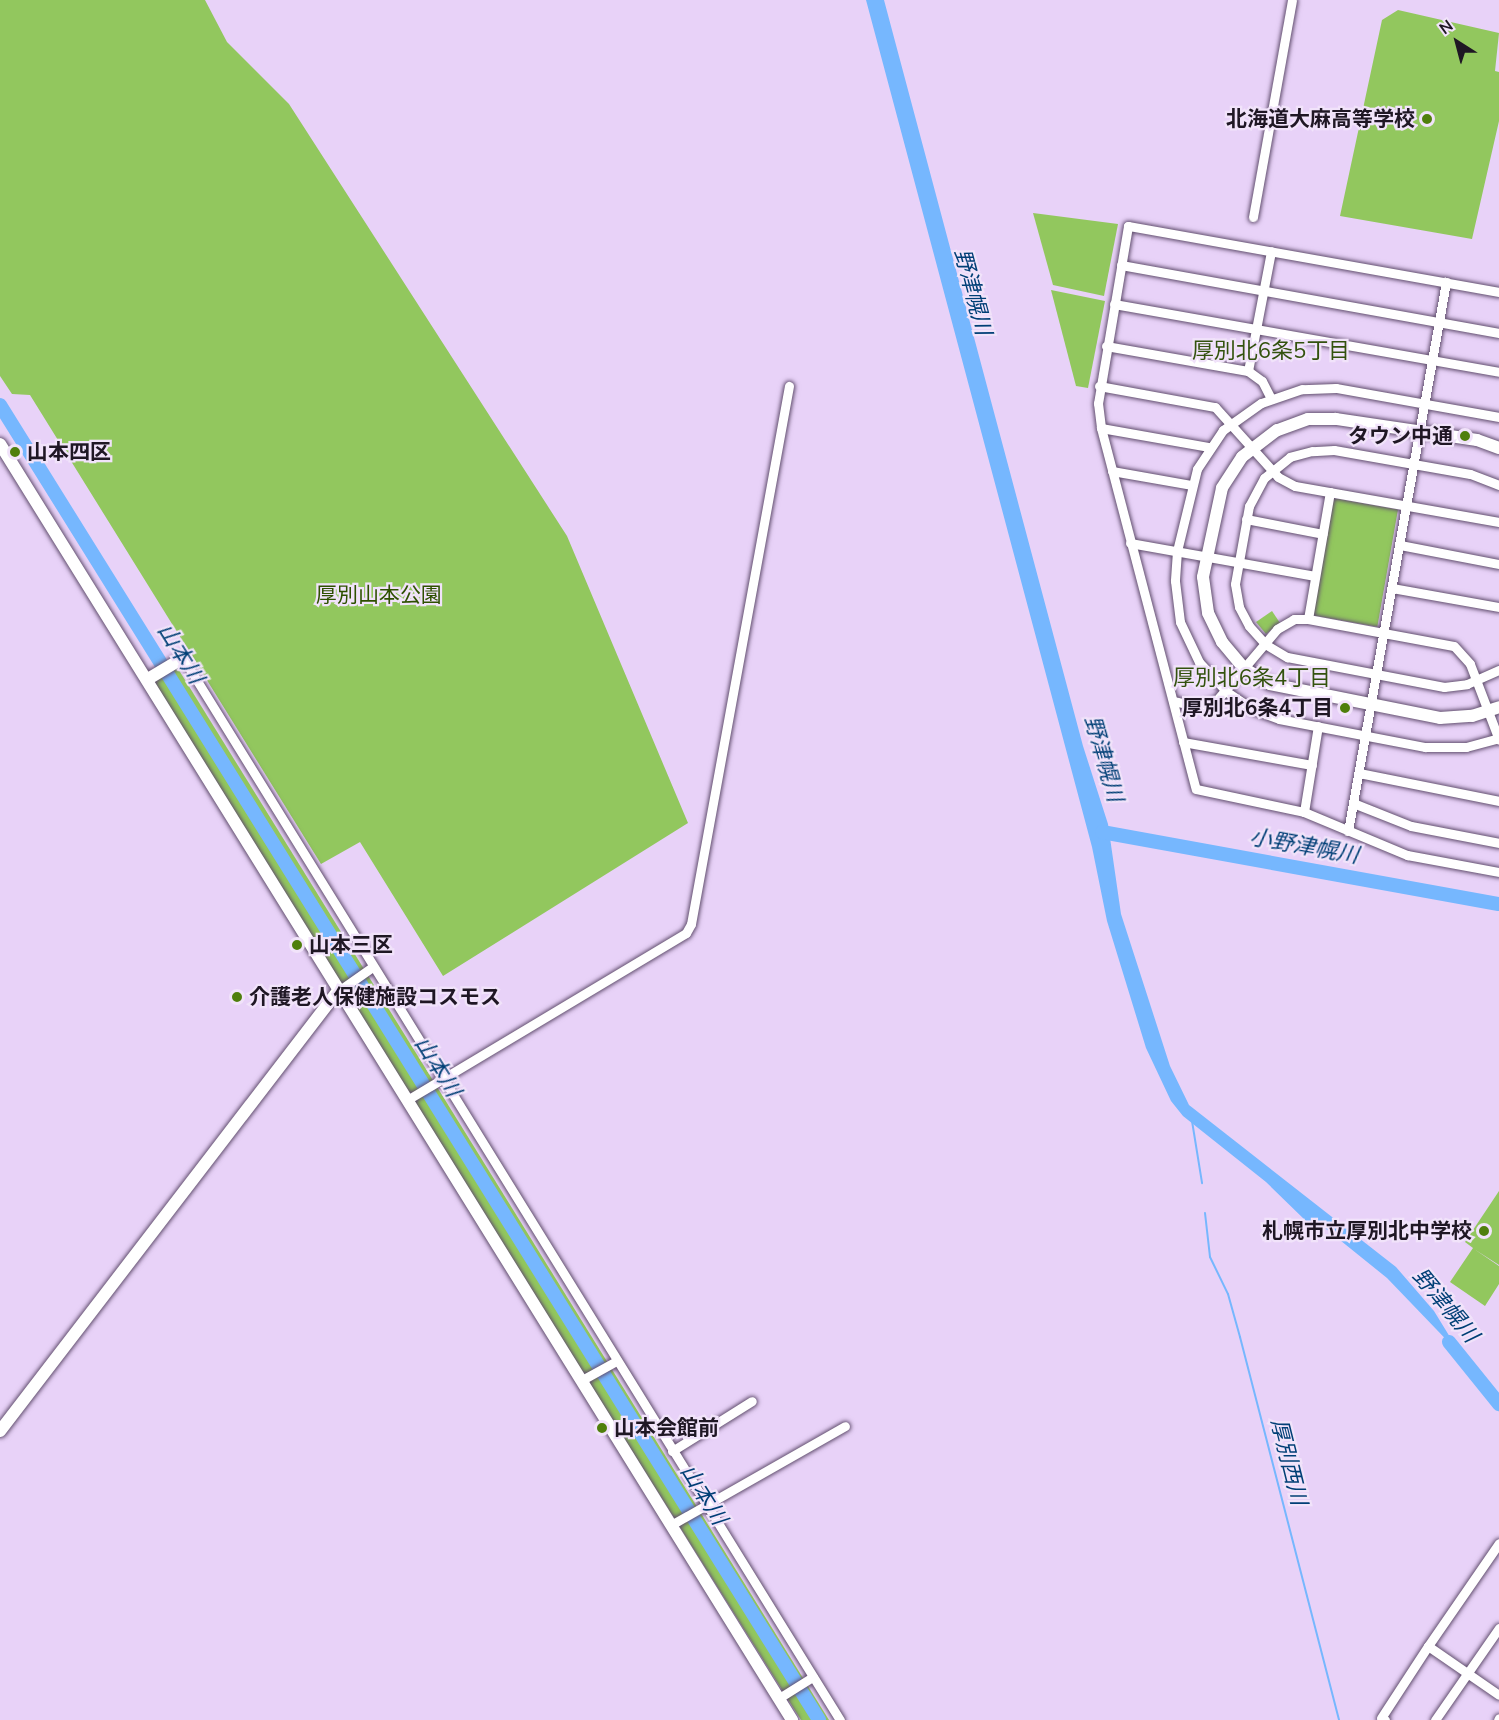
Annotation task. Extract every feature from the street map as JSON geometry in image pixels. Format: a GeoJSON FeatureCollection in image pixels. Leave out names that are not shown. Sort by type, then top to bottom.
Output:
{"type":"FeatureCollection","features":[{"type":"Feature","properties":{"kind":"street"},"geometry":{"type":"LineString","coordinates":[[1253,217],[1292,0]]}},
{"type":"Feature","properties":{"kind":"street"},"geometry":{"type":"LineString","coordinates":[[1499,292],[1128,226],[1099,386],[1101,428],[1196,789],[1304,812],[1407,855],[1499,872]]}},
{"type":"Feature","properties":{"kind":"street"},"geometry":{"type":"LineString","coordinates":[[1248,371],[1271,251]]}},
{"type":"Feature","properties":{"kind":"street"},"geometry":{"type":"LineString","coordinates":[[1121,265],[1499,333]]}},
{"type":"Feature","properties":{"kind":"street"},"geometry":{"type":"LineString","coordinates":[[1348,831],[1446,282]]}},
{"type":"Feature","properties":{"kind":"street"},"geometry":{"type":"LineString","coordinates":[[1114,304],[1499,372]]}},
{"type":"Feature","properties":{"kind":"street"},"geometry":{"type":"LineString","coordinates":[[1106,346],[1248,371],[1262,381],[1271,399]]}},
{"type":"Feature","properties":{"kind":"street"},"geometry":{"type":"LineString","coordinates":[[407,1100],[438,1079],[686,933],[691,924],[789,386]]}},
{"type":"Feature","properties":{"kind":"street"},"geometry":{"type":"LineString","coordinates":[[1099,386],[1215,407],[1285,483],[1499,522]]}},
{"type":"Feature","properties":{"kind":"street"},"geometry":{"type":"LineString","coordinates":[[1173,701],[1206,705],[1227,692],[1285,623],[1308,619],[1454,646],[1470,664],[1493,709],[1499,739],[1452,748],[1365,735],[1266,714],[1227,692],[1199,662],[1186,639],[1175,594],[1177,551],[1191,485],[1209,447],[1231,423],[1271,399],[1302,389],[1336,388],[1426,402],[1499,417]]}},
{"type":"Feature","properties":{"kind":"street"},"geometry":{"type":"LineString","coordinates":[[1493,709],[1440,718],[1282,689],[1245,669],[1222,642],[1208,614],[1203,577],[1222,488],[1235,465],[1252,447],[1277,430],[1308,419],[1336,419],[1420,432],[1499,448]]}},
{"type":"Feature","properties":{"kind":"street"},"geometry":{"type":"LineString","coordinates":[[1101,428],[1209,447]]}},
{"type":"Feature","properties":{"kind":"street"},"geometry":{"type":"LineString","coordinates":[[0,444],[148,679],[338,992],[792,1720]]}},
{"type":"Feature","properties":{"kind":"street"},"geometry":{"type":"LineString","coordinates":[[1499,485],[1480,476],[1323,450],[1290,457],[1272,470],[1252,498],[1246,519],[1235,584],[1239,607],[1249,626],[1265,644],[1296,660],[1444,687],[1477,681],[1499,670]]}},
{"type":"Feature","properties":{"kind":"street"},"geometry":{"type":"LineString","coordinates":[[1112,471],[1191,485]]}},
{"type":"Feature","properties":{"kind":"street"},"geometry":{"type":"LineString","coordinates":[[1308,619],[1330,492]]}},
{"type":"Feature","properties":{"kind":"street"},"geometry":{"type":"LineString","coordinates":[[1246,519],[1323,534]]}},
{"type":"Feature","properties":{"kind":"street"},"geometry":{"type":"LineString","coordinates":[[1130,543],[1315,576]]}},
{"type":"Feature","properties":{"kind":"street"},"geometry":{"type":"LineString","coordinates":[[1400,545],[1499,564]]}},
{"type":"Feature","properties":{"kind":"street"},"geometry":{"type":"LineString","coordinates":[[1392,588],[1499,607]]}},
{"type":"Feature","properties":{"kind":"street"},"geometry":{"type":"LineString","coordinates":[[148,679],[180,660],[369,969],[614,1362],[672,1450],[810,1678],[840,1720]]}},
{"type":"Feature","properties":{"kind":"street"},"geometry":{"type":"LineString","coordinates":[[1304,812],[1318,726]]}},
{"type":"Feature","properties":{"kind":"street"},"geometry":{"type":"LineString","coordinates":[[1183,742],[1312,765]]}},
{"type":"Feature","properties":{"kind":"street"},"geometry":{"type":"LineString","coordinates":[[1359,773],[1499,801]]}},
{"type":"Feature","properties":{"kind":"street"},"geometry":{"type":"LineString","coordinates":[[1353,803],[1411,826],[1499,843]]}},
{"type":"Feature","properties":{"kind":"street"},"geometry":{"type":"LineString","coordinates":[[0,1431],[338,992],[351,980],[369,969]]}},
{"type":"Feature","properties":{"kind":"street"},"geometry":{"type":"LineString","coordinates":[[582,1380],[614,1362]]}},
{"type":"Feature","properties":{"kind":"street"},"geometry":{"type":"LineString","coordinates":[[672,1450],[752,1401]]}},
{"type":"Feature","properties":{"kind":"street"},"geometry":{"type":"LineString","coordinates":[[671,1525],[845,1426]]}},
{"type":"Feature","properties":{"kind":"street"},"geometry":{"type":"LineString","coordinates":[[1385,1720],[1381,1718],[1499,1543]]}},
{"type":"Feature","properties":{"kind":"street"},"geometry":{"type":"LineString","coordinates":[[1435,1720],[1499,1628]]}},
{"type":"Feature","properties":{"kind":"street"},"geometry":{"type":"LineString","coordinates":[[1428,1646],[1499,1695]]}},
{"type":"Feature","properties":{"kind":"street"},"geometry":{"type":"LineString","coordinates":[[779,1698],[810,1678]]}},
{"type":"Feature","properties":{"kind":"green space","name":"厚別山本公園"},"geometry":{"type":"Polygon","coordinates":[[[0,0],[205,0],[227,42],[289,104],[567,536],[688,823],[443,976],[360,842],[321,864],[30,395],[12,394],[0,376],[0,0]]]}},
{"type":"Feature","properties":{"kind":"green space","name":"北海道大麻高等学校"},"geometry":{"type":"Polygon","coordinates":[[[1398,10],[1499,33],[1495,71],[1499,72],[1499,121],[1472,239],[1340,216],[1382,20],[1398,10]]]}},
{"type":"Feature","properties":{"kind":"green space"},"geometry":{"type":"Polygon","coordinates":[[[1033,213],[1118,224],[1104,296],[1053,285],[1033,213]]]}},
{"type":"Feature","properties":{"kind":"green space"},"geometry":{"type":"Polygon","coordinates":[[[1051,290],[1105,301],[1088,388],[1076,386],[1051,290]]]}},
{"type":"Feature","properties":{"kind":"green space"},"geometry":{"type":"Polygon","coordinates":[[[1333,498],[1398,509],[1377,627],[1312,615],[1333,498]]]}},
{"type":"Feature","properties":{"kind":"green space"},"geometry":{"type":"Polygon","coordinates":[[[1272,611],[1280,623],[1266,634],[1256,622],[1272,611]]]}},
{"type":"Feature","properties":{"kind":"green space"},"geometry":{"type":"Polygon","coordinates":[[[177,667],[829,1720],[801,1720],[150,683],[177,667]]]}},
{"type":"Feature","properties":{"kind":"green space"},"geometry":{"type":"Polygon","coordinates":[[[1499,1191],[1499,1265],[1474,1249],[1499,1266],[1499,1284],[1485,1306],[1450,1282],[1473,1248],[1465,1242],[1499,1191]]]}},
{"type":"Feature","properties":{"kind":"water"},"geometry":{"type":"Polygon","coordinates":[[[866,0],[884,0],[1083,746],[1108,824],[1121,914],[1170,1066],[1189,1105],[1396,1267],[1434,1311],[1461,1355],[1387,1278],[1320,1224],[1306,1221],[1266,1182],[1183,1116],[1171,1101],[1146,1048],[1107,921],[1092,847],[866,0]]]}},
{"type":"Feature","properties":{"kind":"waterway","name":"山本川"},"geometry":{"type":"LineString","coordinates":[[0,405],[819,1720]]}},
{"type":"Feature","properties":{"kind":"waterway","name":"小野津幌川"},"geometry":{"type":"LineString","coordinates":[[1102,832],[1499,904]]}},
{"type":"Feature","properties":{"kind":"waterway","name":"厚別西川"},"geometry":{"type":"LineString","coordinates":[[1192,1121],[1202,1183]]}},
{"type":"Feature","properties":{"kind":"waterway","name":"厚別西川"},"geometry":{"type":"LineString","coordinates":[[1205,1213],[1210,1257],[1228,1294],[1240,1337],[1339,1720]]}},
{"type":"Feature","properties":{"kind":"waterway","name":"野津幌川"},"geometry":{"type":"LineString","coordinates":[[1449,1342],[1499,1404]]}},
{"type":"Feature","properties":{"kind":"place","name":"北海道大麻高等学校"},"geometry":{"type":"Point","coordinates":[1427,119]}},
{"type":"Feature","properties":{"kind":"place","name":"タウン中通"},"geometry":{"type":"Point","coordinates":[1465,436]}},
{"type":"Feature","properties":{"kind":"place","name":"山本四区"},"geometry":{"type":"Point","coordinates":[15,452]}},
{"type":"Feature","properties":{"kind":"place","name":"厚別北6条4丁目"},"geometry":{"type":"Point","coordinates":[1345,708]}},
{"type":"Feature","properties":{"kind":"place","name":"山本三区"},"geometry":{"type":"Point","coordinates":[297,945]}},
{"type":"Feature","properties":{"kind":"place","name":"介護老人保健施設コスモス"},"geometry":{"type":"Point","coordinates":[237,997]}},
{"type":"Feature","properties":{"kind":"place","name":"札幌市立厚別北中学校"},"geometry":{"type":"Point","coordinates":[1484,1231]}},
{"type":"Feature","properties":{"kind":"place","name":"山本会館前"},"geometry":{"type":"Point","coordinates":[602,1428]}},
{"type":"Feature","properties":{"kind":"district","name":"厚別北6条5丁目"},"geometry":{"type":"Point","coordinates":[1271,352]}},
{"type":"Feature","properties":{"kind":"district","name":"厚別北6条4丁目"},"geometry":{"type":"Point","coordinates":[1252,679]}}]}
